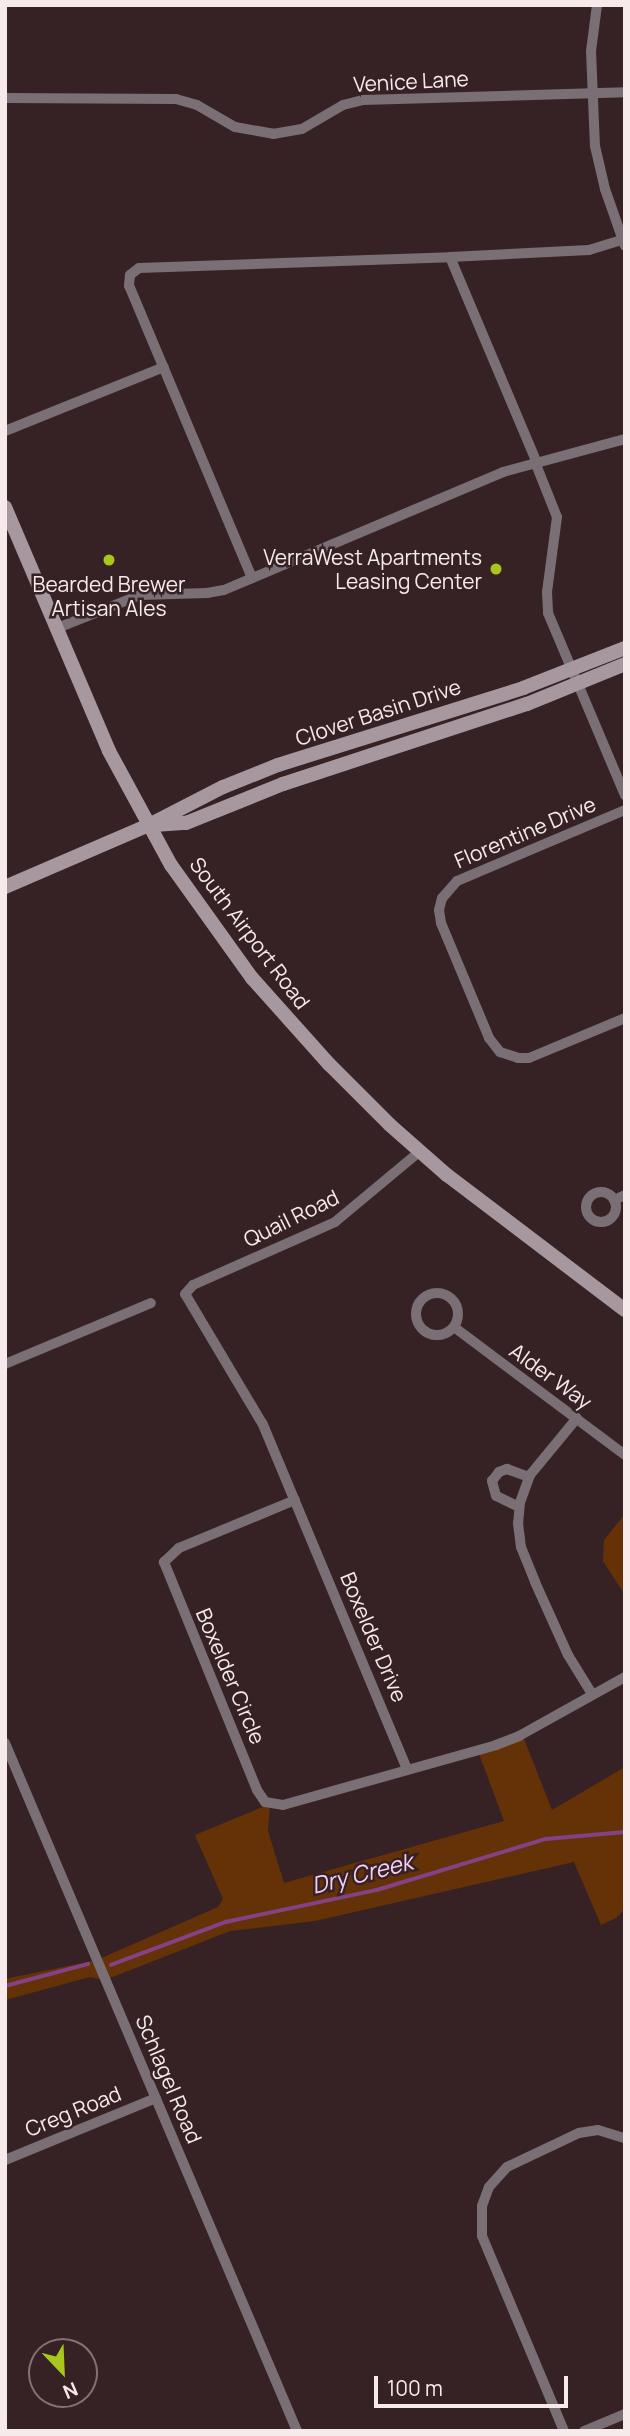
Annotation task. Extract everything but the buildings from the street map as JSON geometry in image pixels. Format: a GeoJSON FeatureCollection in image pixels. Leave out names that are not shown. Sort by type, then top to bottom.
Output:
{"type":"FeatureCollection","features":[{"type":"Feature","properties":{"kind":"main road","name":"South Airport Road"},"geometry":{"type":"LineString","coordinates":[[5,507],[109,751],[149,825],[207,918],[252,978],[359,1096],[419,1152],[625,1310]]}},
{"type":"Feature","properties":{"kind":"main road","name":"Clover Basin Drive"},"geometry":{"type":"LineString","coordinates":[[574,678],[625,648]]}},
{"type":"Feature","properties":{"kind":"main road","name":"Clover Basin Drive"},"geometry":{"type":"LineString","coordinates":[[5,887],[149,825],[188,803],[278,765],[625,664]]}},
{"type":"Feature","properties":{"kind":"street"},"geometry":{"type":"LineString","coordinates":[[252,578],[128,281],[130,275],[139,268],[589,250],[624,243],[597,158],[591,93],[592,39],[597,5]]}},
{"type":"Feature","properties":{"kind":"street","name":"Venice Lane"},"geometry":{"type":"LineString","coordinates":[[5,98],[176,99],[197,105],[235,127],[273,134],[304,128],[341,106],[356,101],[625,92]]}},
{"type":"Feature","properties":{"kind":"street"},"geometry":{"type":"LineString","coordinates":[[450,257],[557,517],[547,592],[548,613],[625,795]]}},
{"type":"Feature","properties":{"kind":"street"},"geometry":{"type":"LineString","coordinates":[[5,431],[164,368]]}},
{"type":"Feature","properties":{"kind":"street"},"geometry":{"type":"LineString","coordinates":[[55,629],[140,595],[214,593],[503,472],[625,439]]}},
{"type":"Feature","properties":{"kind":"street","name":"Florentine Drive"},"geometry":{"type":"LineString","coordinates":[[625,810],[464,878],[445,894],[439,906],[441,923],[489,1038],[500,1052],[512,1057],[528,1058],[625,1018]]}},
{"type":"Feature","properties":{"kind":"street","name":"Quail Road"},"geometry":{"type":"LineString","coordinates":[[192,1311],[185,1296],[188,1288],[335,1222],[419,1152]]}},
{"type":"Feature","properties":{"kind":"street"},"geometry":{"type":"LineString","coordinates":[[614,1200],[625,1195]]}},
{"type":"Feature","properties":{"kind":"street"},"geometry":{"type":"LineString","coordinates":[[435,1293],[448,1296],[458,1310],[454,1327],[439,1335],[423,1330],[416,1315],[420,1302],[435,1293]]}},
{"type":"Feature","properties":{"kind":"street"},"geometry":{"type":"LineString","coordinates":[[5,1364],[151,1303]]}},
{"type":"Feature","properties":{"kind":"street","name":"Boxelder Drive"},"geometry":{"type":"LineString","coordinates":[[192,1311],[256,1412],[407,1769]]}},
{"type":"Feature","properties":{"kind":"street","name":"Alder Way"},"geometry":{"type":"LineString","coordinates":[[454,1327],[625,1455]]}},
{"type":"Feature","properties":{"kind":"street"},"geometry":{"type":"LineString","coordinates":[[577,1418],[529,1477],[519,1507],[519,1533],[527,1564],[568,1655],[592,1694]]}},
{"type":"Feature","properties":{"kind":"street"},"geometry":{"type":"LineString","coordinates":[[519,1507],[496,1496],[492,1481],[499,1472],[507,1469],[529,1477]]}},
{"type":"Feature","properties":{"kind":"street","name":"Boxelder Circle"},"geometry":{"type":"LineString","coordinates":[[295,1500],[171,1553],[164,1563],[177,1598],[264,1801],[281,1805],[407,1769]]}},
{"type":"Feature","properties":{"kind":"street"},"geometry":{"type":"LineString","coordinates":[[407,1769],[515,1738],[625,1677]]}},
{"type":"Feature","properties":{"kind":"street","name":"Schlagel Road"},"geometry":{"type":"LineString","coordinates":[[5,1742],[297,2431]]}},
{"type":"Feature","properties":{"kind":"street","name":"Creg Road"},"geometry":{"type":"LineString","coordinates":[[5,2160],[156,2098]]}},
{"type":"Feature","properties":{"kind":"street"},"geometry":{"type":"LineString","coordinates":[[564,2431],[482,2236],[482,2206],[489,2187],[507,2166],[579,2133],[598,2130],[625,2138]]}},
{"type":"Feature","properties":{"kind":"street"},"geometry":{"type":"LineString","coordinates":[[584,2431],[625,2414]]}},
{"type":"Feature","properties":{"kind":"shaded area"},"geometry":{"type":"Polygon","coordinates":[[[625,1514],[625,1595],[603,1561],[604,1540],[625,1514]]]}},
{"type":"Feature","properties":{"kind":"shaded area"},"geometry":{"type":"Polygon","coordinates":[[[522,1734],[552,1810],[625,1767],[625,1909],[616,1918],[601,1925],[574,1862],[315,1921],[230,1931],[105,1980],[90,1977],[5,2000],[5,1979],[97,1960],[218,1907],[223,1899],[195,1835],[270,1804],[268,1831],[284,1883],[504,1821],[478,1751],[522,1734]]]}},
{"type":"Feature","properties":{"kind":"waterway","name":"Dry Creek"},"geometry":{"type":"LineString","coordinates":[[111,1965],[226,1922],[377,1890],[546,1839],[625,1832]]}},
{"type":"Feature","properties":{"kind":"waterway","name":"Dry Creek"},"geometry":{"type":"LineString","coordinates":[[5,1986],[88,1964]]}},
{"type":"Feature","properties":{"kind":"place","name":"Bearded Brewer Artisan Ales"},"geometry":{"type":"Point","coordinates":[109,560]}},
{"type":"Feature","properties":{"kind":"place","name":"VerraWest Apartments Leasing Center"},"geometry":{"type":"Point","coordinates":[496,569]}}]}
